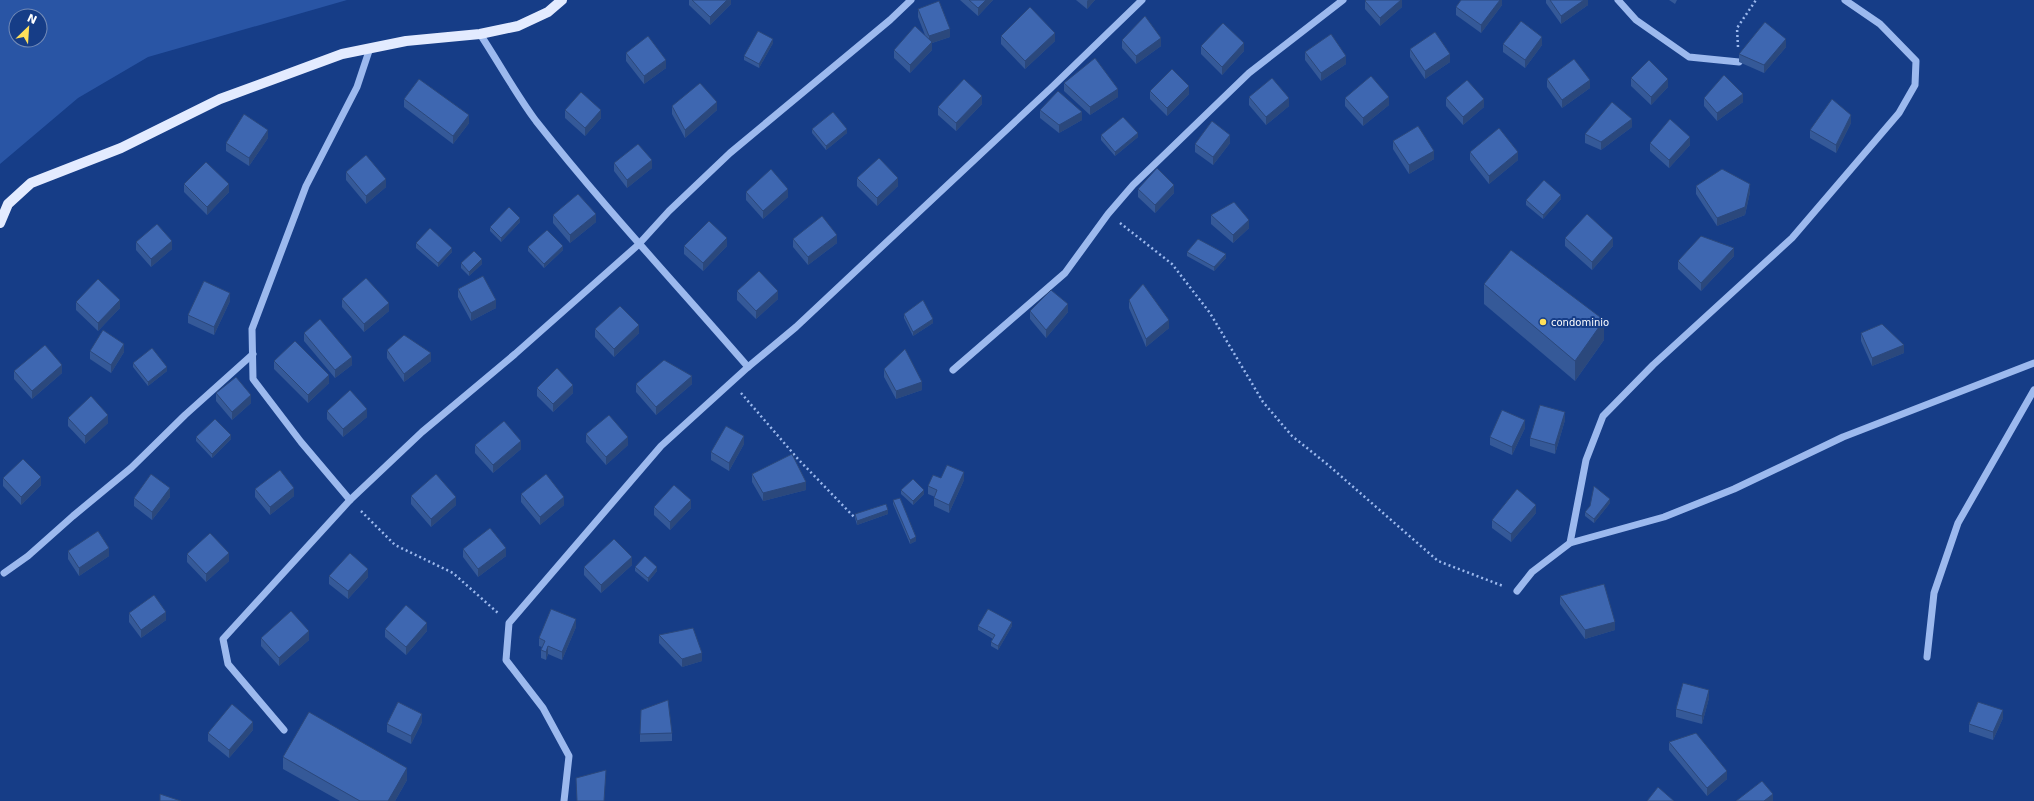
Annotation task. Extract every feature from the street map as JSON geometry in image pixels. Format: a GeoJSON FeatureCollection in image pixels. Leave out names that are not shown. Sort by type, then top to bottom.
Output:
{"type":"FeatureCollection","features":[{"type":"Feature","properties":{"kind":"main road"},"geometry":{"type":"LineString","coordinates":[[0,223],[8,204],[31,183],[67,167],[121,148],[220,99],[342,54],[406,41],[480,34],[518,26],[548,12],[562,0]]}},
{"type":"Feature","properties":{"kind":"street"},"geometry":{"type":"LineString","coordinates":[[284,730],[228,664],[223,638],[263,592],[317,538],[350,500],[422,432],[515,354],[638,245],[669,211],[730,153],[872,35],[911,0]]}},
{"type":"Feature","properties":{"kind":"street"},"geometry":{"type":"LineString","coordinates":[[564,801],[570,756],[543,708],[506,660],[509,623],[661,446],[748,367],[802,321],[1051,88],[1142,0]]}},
{"type":"Feature","properties":{"kind":"street"},"geometry":{"type":"LineString","coordinates":[[953,370],[1065,273],[1108,214],[1133,185],[1249,73],[1343,0]]}},
{"type":"Feature","properties":{"kind":"street"},"geometry":{"type":"LineString","coordinates":[[1618,0],[1636,20],[1689,57],[1739,62]]}},
{"type":"Feature","properties":{"kind":"street"},"geometry":{"type":"LineString","coordinates":[[1570,543],[1586,460],[1603,416],[1653,365],[1792,238],[1899,113],[1915,85],[1916,61],[1880,24],[1846,0]]}},
{"type":"Feature","properties":{"kind":"street"},"geometry":{"type":"LineString","coordinates":[[480,34],[535,120],[638,245],[704,316],[748,367]]}},
{"type":"Feature","properties":{"kind":"street"},"geometry":{"type":"LineString","coordinates":[[350,500],[301,442],[253,379],[252,329],[306,186],[357,87],[370,48]]}},
{"type":"Feature","properties":{"kind":"street"},"geometry":{"type":"LineString","coordinates":[[4,573],[28,556],[72,516],[131,468],[185,414],[253,354]]}},
{"type":"Feature","properties":{"kind":"street"},"geometry":{"type":"LineString","coordinates":[[1517,592],[1532,572],[1570,543],[1664,517],[1734,489],[1843,437],[2034,363]]}},
{"type":"Feature","properties":{"kind":"street"},"geometry":{"type":"LineString","coordinates":[[1927,657],[1934,594],[1958,523],[2034,390]]}},
{"type":"Feature","properties":{"kind":"path"},"geometry":{"type":"LineString","coordinates":[[1739,62],[1737,28],[1756,0]]}},
{"type":"Feature","properties":{"kind":"path"},"geometry":{"type":"LineString","coordinates":[[1108,214],[1172,264],[1210,313],[1263,402],[1292,436],[1327,464],[1438,561],[1517,592]]}},
{"type":"Feature","properties":{"kind":"path"},"geometry":{"type":"LineString","coordinates":[[732,382],[798,459],[855,518]]}},
{"type":"Feature","properties":{"kind":"path"},"geometry":{"type":"LineString","coordinates":[[350,500],[395,545],[453,573],[509,623]]}},
{"type":"Feature","properties":{"kind":"shaded area"},"geometry":{"type":"Polygon","coordinates":[[[0,0],[347,0],[148,57],[78,98],[0,164],[0,0]]]}},
{"type":"Feature","properties":{"kind":"building"},"geometry":{"type":"Polygon","coordinates":[[[692,0],[727,0],[710,17],[692,0]]]}},
{"type":"Feature","properties":{"kind":"building"},"geometry":{"type":"Polygon","coordinates":[[[969,0],[986,0],[978,8],[969,0]]]}},
{"type":"Feature","properties":{"kind":"building"},"geometry":{"type":"Polygon","coordinates":[[[1401,0],[1380,18],[1365,1],[1401,0]]]}},
{"type":"Feature","properties":{"kind":"building"},"geometry":{"type":"Polygon","coordinates":[[[1461,0],[1500,0],[1481,25],[1456,7],[1461,0]]]}},
{"type":"Feature","properties":{"kind":"building"},"geometry":{"type":"Polygon","coordinates":[[[1550,0],[1584,0],[1561,16],[1550,0]]]}},
{"type":"Feature","properties":{"kind":"building"},"geometry":{"type":"Polygon","coordinates":[[[939,1],[950,29],[929,36],[918,9],[939,1]]]}},
{"type":"Feature","properties":{"kind":"building"},"geometry":{"type":"Polygon","coordinates":[[[1030,7],[1055,33],[1025,61],[1001,36],[1030,7]]]}},
{"type":"Feature","properties":{"kind":"building"},"geometry":{"type":"Polygon","coordinates":[[[1145,16],[1161,38],[1136,56],[1122,40],[1145,16]]]}},
{"type":"Feature","properties":{"kind":"building"},"geometry":{"type":"Polygon","coordinates":[[[1521,21],[1542,37],[1525,60],[1503,44],[1521,21]]]}},
{"type":"Feature","properties":{"kind":"building"},"geometry":{"type":"Polygon","coordinates":[[[1765,22],[1786,39],[1764,65],[1739,54],[1765,22]]]}},
{"type":"Feature","properties":{"kind":"building"},"geometry":{"type":"Polygon","coordinates":[[[1223,23],[1244,43],[1222,67],[1201,46],[1223,23]]]}},
{"type":"Feature","properties":{"kind":"building"},"geometry":{"type":"Polygon","coordinates":[[[915,26],[932,42],[910,65],[894,50],[915,26]]]}},
{"type":"Feature","properties":{"kind":"building"},"geometry":{"type":"Polygon","coordinates":[[[758,31],[773,39],[759,64],[744,56],[758,31]]]}},
{"type":"Feature","properties":{"kind":"building"},"geometry":{"type":"Polygon","coordinates":[[[1435,32],[1450,54],[1425,71],[1410,49],[1435,32]]]}},
{"type":"Feature","properties":{"kind":"building"},"geometry":{"type":"Polygon","coordinates":[[[1331,34],[1346,56],[1321,73],[1305,52],[1331,34]]]}},
{"type":"Feature","properties":{"kind":"building"},"geometry":{"type":"Polygon","coordinates":[[[648,36],[666,60],[644,76],[626,53],[648,36]]]}},
{"type":"Feature","properties":{"kind":"building"},"geometry":{"type":"Polygon","coordinates":[[[1095,58],[1118,89],[1090,107],[1064,83],[1095,58]]]}},
{"type":"Feature","properties":{"kind":"building"},"geometry":{"type":"Polygon","coordinates":[[[1574,59],[1590,80],[1562,100],[1547,79],[1574,59]]]}},
{"type":"Feature","properties":{"kind":"building"},"geometry":{"type":"Polygon","coordinates":[[[1649,60],[1668,79],[1651,97],[1631,78],[1649,60]]]}},
{"type":"Feature","properties":{"kind":"building"},"geometry":{"type":"Polygon","coordinates":[[[1172,69],[1189,86],[1167,108],[1150,91],[1172,69]]]}},
{"type":"Feature","properties":{"kind":"building"},"geometry":{"type":"Polygon","coordinates":[[[1724,75],[1743,94],[1717,113],[1704,98],[1724,75]]]}},
{"type":"Feature","properties":{"kind":"building"},"geometry":{"type":"Polygon","coordinates":[[[1371,76],[1389,97],[1363,118],[1345,98],[1371,76]]]}},
{"type":"Feature","properties":{"kind":"building"},"geometry":{"type":"Polygon","coordinates":[[[1272,78],[1289,98],[1266,117],[1249,97],[1272,78]]]}},
{"type":"Feature","properties":{"kind":"building"},"geometry":{"type":"Polygon","coordinates":[[[419,79],[469,115],[453,136],[404,99],[419,79]]]}},
{"type":"Feature","properties":{"kind":"building"},"geometry":{"type":"Polygon","coordinates":[[[964,79],[982,96],[956,123],[938,107],[964,79]]]}},
{"type":"Feature","properties":{"kind":"building"},"geometry":{"type":"Polygon","coordinates":[[[1467,80],[1484,99],[1463,117],[1446,98],[1467,80]]]}},
{"type":"Feature","properties":{"kind":"building"},"geometry":{"type":"Polygon","coordinates":[[[700,83],[717,102],[685,130],[672,106],[700,83]]]}},
{"type":"Feature","properties":{"kind":"building"},"geometry":{"type":"Polygon","coordinates":[[[1058,91],[1082,112],[1059,125],[1040,110],[1058,91]]]}},
{"type":"Feature","properties":{"kind":"building"},"geometry":{"type":"Polygon","coordinates":[[[581,92],[601,110],[585,128],[565,110],[581,92]]]}},
{"type":"Feature","properties":{"kind":"building"},"geometry":{"type":"Polygon","coordinates":[[[1832,99],[1851,115],[1836,145],[1810,130],[1832,99]]]}},
{"type":"Feature","properties":{"kind":"building"},"geometry":{"type":"Polygon","coordinates":[[[1612,102],[1632,119],[1601,142],[1585,134],[1612,102]]]}},
{"type":"Feature","properties":{"kind":"building"},"geometry":{"type":"Polygon","coordinates":[[[833,112],[847,129],[826,146],[812,129],[833,112]]]}},
{"type":"Feature","properties":{"kind":"building"},"geometry":{"type":"Polygon","coordinates":[[[244,114],[268,130],[249,158],[226,143],[244,114]]]}},
{"type":"Feature","properties":{"kind":"building"},"geometry":{"type":"Polygon","coordinates":[[[1123,117],[1138,133],[1115,152],[1101,135],[1123,117]]]}},
{"type":"Feature","properties":{"kind":"building"},"geometry":{"type":"Polygon","coordinates":[[[1670,119],[1690,137],[1669,160],[1650,143],[1670,119]]]}},
{"type":"Feature","properties":{"kind":"building"},"geometry":{"type":"Polygon","coordinates":[[[1212,121],[1230,135],[1213,157],[1195,144],[1212,121]]]}},
{"type":"Feature","properties":{"kind":"building"},"geometry":{"type":"Polygon","coordinates":[[[1418,126],[1434,151],[1409,165],[1393,141],[1418,126]]]}},
{"type":"Feature","properties":{"kind":"building"},"geometry":{"type":"Polygon","coordinates":[[[1499,128],[1518,152],[1489,176],[1470,152],[1499,128]]]}},
{"type":"Feature","properties":{"kind":"building"},"geometry":{"type":"Polygon","coordinates":[[[638,144],[652,160],[627,180],[614,163],[638,144]]]}},
{"type":"Feature","properties":{"kind":"building"},"geometry":{"type":"Polygon","coordinates":[[[366,155],[386,179],[366,196],[346,172],[366,155]]]}},
{"type":"Feature","properties":{"kind":"building"},"geometry":{"type":"Polygon","coordinates":[[[879,158],[898,178],[877,198],[857,178],[879,158]]]}},
{"type":"Feature","properties":{"kind":"building"},"geometry":{"type":"Polygon","coordinates":[[[206,162],[229,184],[207,207],[184,184],[206,162]]]}},
{"type":"Feature","properties":{"kind":"building"},"geometry":{"type":"Polygon","coordinates":[[[1157,168],[1174,185],[1155,205],[1138,189],[1157,168]]]}},
{"type":"Feature","properties":{"kind":"building"},"geometry":{"type":"Polygon","coordinates":[[[771,169],[788,189],[763,211],[746,192],[771,169]]]}},
{"type":"Feature","properties":{"kind":"building"},"geometry":{"type":"Polygon","coordinates":[[[1722,169],[1750,184],[1745,207],[1717,218],[1696,186],[1722,169]]]}},
{"type":"Feature","properties":{"kind":"building"},"geometry":{"type":"Polygon","coordinates":[[[1544,180],[1561,195],[1543,215],[1526,200],[1544,180]]]}},
{"type":"Feature","properties":{"kind":"building"},"geometry":{"type":"Polygon","coordinates":[[[578,194],[596,214],[570,235],[553,215],[578,194]]]}},
{"type":"Feature","properties":{"kind":"building"},"geometry":{"type":"Polygon","coordinates":[[[1234,202],[1249,220],[1233,235],[1211,215],[1234,202]]]}},
{"type":"Feature","properties":{"kind":"building"},"geometry":{"type":"Polygon","coordinates":[[[509,207],[520,218],[501,238],[490,227],[509,207]]]}},
{"type":"Feature","properties":{"kind":"building"},"geometry":{"type":"Polygon","coordinates":[[[1587,214],[1613,238],[1592,262],[1565,238],[1587,214]]]}},
{"type":"Feature","properties":{"kind":"building"},"geometry":{"type":"Polygon","coordinates":[[[822,216],[837,235],[808,257],[793,239],[822,216]]]}},
{"type":"Feature","properties":{"kind":"building"},"geometry":{"type":"Polygon","coordinates":[[[709,221],[727,238],[703,263],[684,246],[709,221]]]}},
{"type":"Feature","properties":{"kind":"building"},"geometry":{"type":"Polygon","coordinates":[[[157,224],[172,241],[151,259],[136,242],[157,224]]]}},
{"type":"Feature","properties":{"kind":"building"},"geometry":{"type":"Polygon","coordinates":[[[430,228],[452,248],[438,263],[416,243],[430,228]]]}},
{"type":"Feature","properties":{"kind":"building"},"geometry":{"type":"Polygon","coordinates":[[[547,230],[563,246],[544,264],[528,247],[547,230]]]}},
{"type":"Feature","properties":{"kind":"building"},"geometry":{"type":"Polygon","coordinates":[[[1701,236],[1734,248],[1701,283],[1678,261],[1701,236]]]}},
{"type":"Feature","properties":{"kind":"building"},"geometry":{"type":"Polygon","coordinates":[[[1198,239],[1226,254],[1214,267],[1187,252],[1198,239]]]}},
{"type":"Feature","properties":{"kind":"building"},"geometry":{"type":"Polygon","coordinates":[[[1511,250],[1604,320],[1575,361],[1484,284],[1511,250]]]}},
{"type":"Feature","properties":{"kind":"building"},"geometry":{"type":"Polygon","coordinates":[[[474,251],[482,259],[469,272],[461,263],[474,251]]]}},
{"type":"Feature","properties":{"kind":"building"},"geometry":{"type":"Polygon","coordinates":[[[759,271],[778,291],[756,311],[737,291],[759,271]]]}},
{"type":"Feature","properties":{"kind":"building"},"geometry":{"type":"Polygon","coordinates":[[[483,276],[496,300],[471,313],[458,289],[483,276]]]}},
{"type":"Feature","properties":{"kind":"building"},"geometry":{"type":"Polygon","coordinates":[[[366,278],[389,303],[364,324],[342,299],[366,278]]]}},
{"type":"Feature","properties":{"kind":"building"},"geometry":{"type":"Polygon","coordinates":[[[98,279],[120,300],[98,323],[76,302],[98,279]]]}},
{"type":"Feature","properties":{"kind":"building"},"geometry":{"type":"Polygon","coordinates":[[[204,281],[230,293],[214,327],[188,315],[204,281]]]}},
{"type":"Feature","properties":{"kind":"building"},"geometry":{"type":"Polygon","coordinates":[[[1143,284],[1169,320],[1146,339],[1129,300],[1143,284]]]}},
{"type":"Feature","properties":{"kind":"building"},"geometry":{"type":"Polygon","coordinates":[[[1051,290],[1068,304],[1046,330],[1030,311],[1051,290]]]}},
{"type":"Feature","properties":{"kind":"building"},"geometry":{"type":"Polygon","coordinates":[[[923,300],[933,319],[913,332],[904,314],[923,300]]]}},
{"type":"Feature","properties":{"kind":"building"},"geometry":{"type":"Polygon","coordinates":[[[620,306],[639,325],[614,349],[595,329],[620,306]]]}},
{"type":"Feature","properties":{"kind":"building"},"geometry":{"type":"Polygon","coordinates":[[[320,319],[352,357],[335,370],[304,333],[320,319]]]}},
{"type":"Feature","properties":{"kind":"building"},"geometry":{"type":"Polygon","coordinates":[[[1882,324],[1904,345],[1872,358],[1861,333],[1882,324]]]}},
{"type":"Feature","properties":{"kind":"building"},"geometry":{"type":"Polygon","coordinates":[[[103,330],[124,344],[111,365],[90,351],[103,330]]]}},
{"type":"Feature","properties":{"kind":"building"},"geometry":{"type":"Polygon","coordinates":[[[404,335],[431,353],[404,374],[387,350],[404,335]]]}},
{"type":"Feature","properties":{"kind":"building"},"geometry":{"type":"Polygon","coordinates":[[[295,341],[329,375],[308,395],[274,361],[295,341]]]}},
{"type":"Feature","properties":{"kind":"building"},"geometry":{"type":"Polygon","coordinates":[[[45,345],[62,365],[32,391],[14,371],[45,345]]]}},
{"type":"Feature","properties":{"kind":"building"},"geometry":{"type":"Polygon","coordinates":[[[152,348],[167,367],[148,382],[133,363],[152,348]]]}},
{"type":"Feature","properties":{"kind":"building"},"geometry":{"type":"Polygon","coordinates":[[[905,349],[922,382],[896,391],[884,369],[905,349]]]}},
{"type":"Feature","properties":{"kind":"building"},"geometry":{"type":"Polygon","coordinates":[[[664,360],[692,376],[656,407],[636,384],[664,360]]]}},
{"type":"Feature","properties":{"kind":"building"},"geometry":{"type":"Polygon","coordinates":[[[557,368],[573,385],[553,404],[537,388],[557,368]]]}},
{"type":"Feature","properties":{"kind":"building"},"geometry":{"type":"Polygon","coordinates":[[[236,377],[251,395],[232,412],[216,393],[236,377]]]}},
{"type":"Feature","properties":{"kind":"building"},"geometry":{"type":"Polygon","coordinates":[[[350,390],[367,409],[343,429],[327,411],[350,390]]]}},
{"type":"Feature","properties":{"kind":"building"},"geometry":{"type":"Polygon","coordinates":[[[91,396],[108,415],[85,436],[68,418],[91,396]]]}},
{"type":"Feature","properties":{"kind":"building"},"geometry":{"type":"Polygon","coordinates":[[[1540,405],[1565,412],[1555,445],[1530,438],[1540,405]]]}},
{"type":"Feature","properties":{"kind":"building"},"geometry":{"type":"Polygon","coordinates":[[[1502,410],[1525,420],[1512,447],[1490,437],[1502,410]]]}},
{"type":"Feature","properties":{"kind":"building"},"geometry":{"type":"Polygon","coordinates":[[[609,415],[628,437],[606,457],[586,434],[609,415]]]}},
{"type":"Feature","properties":{"kind":"building"},"geometry":{"type":"Polygon","coordinates":[[[215,419],[231,435],[212,454],[196,437],[215,419]]]}},
{"type":"Feature","properties":{"kind":"building"},"geometry":{"type":"Polygon","coordinates":[[[504,421],[521,441],[493,465],[475,445],[504,421]]]}},
{"type":"Feature","properties":{"kind":"building"},"geometry":{"type":"Polygon","coordinates":[[[726,426],[744,436],[729,463],[711,452],[726,426]]]}},
{"type":"Feature","properties":{"kind":"building"},"geometry":{"type":"Polygon","coordinates":[[[792,454],[806,482],[763,493],[752,474],[792,454]]]}},
{"type":"Feature","properties":{"kind":"building"},"geometry":{"type":"Polygon","coordinates":[[[23,459],[41,477],[21,497],[3,478],[23,459]]]}},
{"type":"Feature","properties":{"kind":"building"},"geometry":{"type":"Polygon","coordinates":[[[947,465],[964,472],[949,505],[934,498],[937,490],[928,486],[933,475],[941,478],[947,465]]]}},
{"type":"Feature","properties":{"kind":"building"},"geometry":{"type":"Polygon","coordinates":[[[280,470],[294,488],[270,507],[255,489],[280,470]]]}},
{"type":"Feature","properties":{"kind":"building"},"geometry":{"type":"Polygon","coordinates":[[[151,474],[170,488],[152,512],[134,498],[151,474]]]}},
{"type":"Feature","properties":{"kind":"building"},"geometry":{"type":"Polygon","coordinates":[[[436,474],[456,497],[431,519],[411,496],[436,474]]]}},
{"type":"Feature","properties":{"kind":"building"},"geometry":{"type":"Polygon","coordinates":[[[546,474],[564,497],[540,517],[521,494],[546,474]]]}},
{"type":"Feature","properties":{"kind":"building"},"geometry":{"type":"Polygon","coordinates":[[[913,479],[924,490],[913,501],[901,490],[913,479]]]}},
{"type":"Feature","properties":{"kind":"building"},"geometry":{"type":"Polygon","coordinates":[[[674,485],[691,500],[670,522],[654,507],[674,485]]]}},
{"type":"Feature","properties":{"kind":"building"},"geometry":{"type":"Polygon","coordinates":[[[1594,486],[1610,499],[1594,519],[1585,512],[1590,506],[1594,486]]]}},
{"type":"Feature","properties":{"kind":"building"},"geometry":{"type":"Polygon","coordinates":[[[1517,489],[1536,505],[1511,534],[1492,520],[1517,489]]]}},
{"type":"Feature","properties":{"kind":"building"},"geometry":{"type":"Polygon","coordinates":[[[900,498],[916,537],[910,540],[893,500],[900,498]]]}},
{"type":"Feature","properties":{"kind":"building"},"geometry":{"type":"Polygon","coordinates":[[[886,504],[888,510],[857,521],[855,514],[886,504]]]}},
{"type":"Feature","properties":{"kind":"building"},"geometry":{"type":"Polygon","coordinates":[[[490,528],[506,548],[478,569],[463,549],[490,528]]]}},
{"type":"Feature","properties":{"kind":"building"},"geometry":{"type":"Polygon","coordinates":[[[98,531],[109,548],[79,568],[68,551],[98,531]]]}},
{"type":"Feature","properties":{"kind":"building"},"geometry":{"type":"Polygon","coordinates":[[[210,533],[229,553],[206,574],[187,554],[210,533]]]}},
{"type":"Feature","properties":{"kind":"building"},"geometry":{"type":"Polygon","coordinates":[[[614,539],[632,557],[601,585],[584,567],[614,539]]]}},
{"type":"Feature","properties":{"kind":"building"},"geometry":{"type":"Polygon","coordinates":[[[350,553],[368,569],[348,591],[329,576],[350,553]]]}},
{"type":"Feature","properties":{"kind":"building"},"geometry":{"type":"Polygon","coordinates":[[[645,556],[657,567],[648,578],[635,567],[645,556]]]}},
{"type":"Feature","properties":{"kind":"building"},"geometry":{"type":"Polygon","coordinates":[[[1604,584],[1615,622],[1585,630],[1560,596],[1604,584]]]}},
{"type":"Feature","properties":{"kind":"building"},"geometry":{"type":"Polygon","coordinates":[[[154,595],[166,612],[141,630],[129,613],[154,595]]]}},
{"type":"Feature","properties":{"kind":"building"},"geometry":{"type":"Polygon","coordinates":[[[406,605],[427,623],[406,647],[385,629],[406,605]]]}},
{"type":"Feature","properties":{"kind":"building"},"geometry":{"type":"Polygon","coordinates":[[[551,609],[576,619],[562,652],[548,646],[546,652],[541,650],[545,641],[539,638],[551,609]]]}},
{"type":"Feature","properties":{"kind":"building"},"geometry":{"type":"Polygon","coordinates":[[[988,609],[1012,622],[998,646],[991,642],[995,635],[978,626],[988,609]]]}},
{"type":"Feature","properties":{"kind":"building"},"geometry":{"type":"Polygon","coordinates":[[[291,611],[309,631],[279,658],[261,638],[291,611]]]}},
{"type":"Feature","properties":{"kind":"building"},"geometry":{"type":"Polygon","coordinates":[[[693,628],[702,653],[682,659],[659,635],[693,628]]]}},
{"type":"Feature","properties":{"kind":"building"},"geometry":{"type":"Polygon","coordinates":[[[1683,683],[1709,690],[1702,716],[1676,709],[1683,683]]]}},
{"type":"Feature","properties":{"kind":"building"},"geometry":{"type":"Polygon","coordinates":[[[668,700],[672,733],[640,734],[641,710],[668,700]]]}},
{"type":"Feature","properties":{"kind":"building"},"geometry":{"type":"Polygon","coordinates":[[[398,702],[422,714],[411,736],[387,724],[398,702]]]}},
{"type":"Feature","properties":{"kind":"building"},"geometry":{"type":"Polygon","coordinates":[[[1978,702],[2003,710],[1993,732],[1969,724],[1978,702]]]}},
{"type":"Feature","properties":{"kind":"building"},"geometry":{"type":"Polygon","coordinates":[[[232,704],[253,722],[229,750],[208,733],[232,704]]]}},
{"type":"Feature","properties":{"kind":"building"},"geometry":{"type":"Polygon","coordinates":[[[309,712],[407,768],[388,801],[360,801],[283,757],[309,712]]]}},
{"type":"Feature","properties":{"kind":"building"},"geometry":{"type":"Polygon","coordinates":[[[1696,733],[1727,771],[1707,788],[1669,742],[1696,733]]]}},
{"type":"Feature","properties":{"kind":"building"},"geometry":{"type":"Polygon","coordinates":[[[606,770],[604,801],[577,801],[576,778],[606,770]]]}},
{"type":"Feature","properties":{"kind":"building"},"geometry":{"type":"Polygon","coordinates":[[[1762,781],[1773,794],[1764,801],[1736,801],[1762,781]]]}},
{"type":"Feature","properties":{"kind":"building"},"geometry":{"type":"Polygon","coordinates":[[[1658,787],[1674,801],[1647,801],[1658,787]]]}},
{"type":"Feature","properties":{"kind":"building"},"geometry":{"type":"Polygon","coordinates":[[[160,794],[181,801],[160,801],[160,794]]]}},
{"type":"Feature","properties":{"kind":"place","name":"condominio"},"geometry":{"type":"Point","coordinates":[1543,322]}}]}
